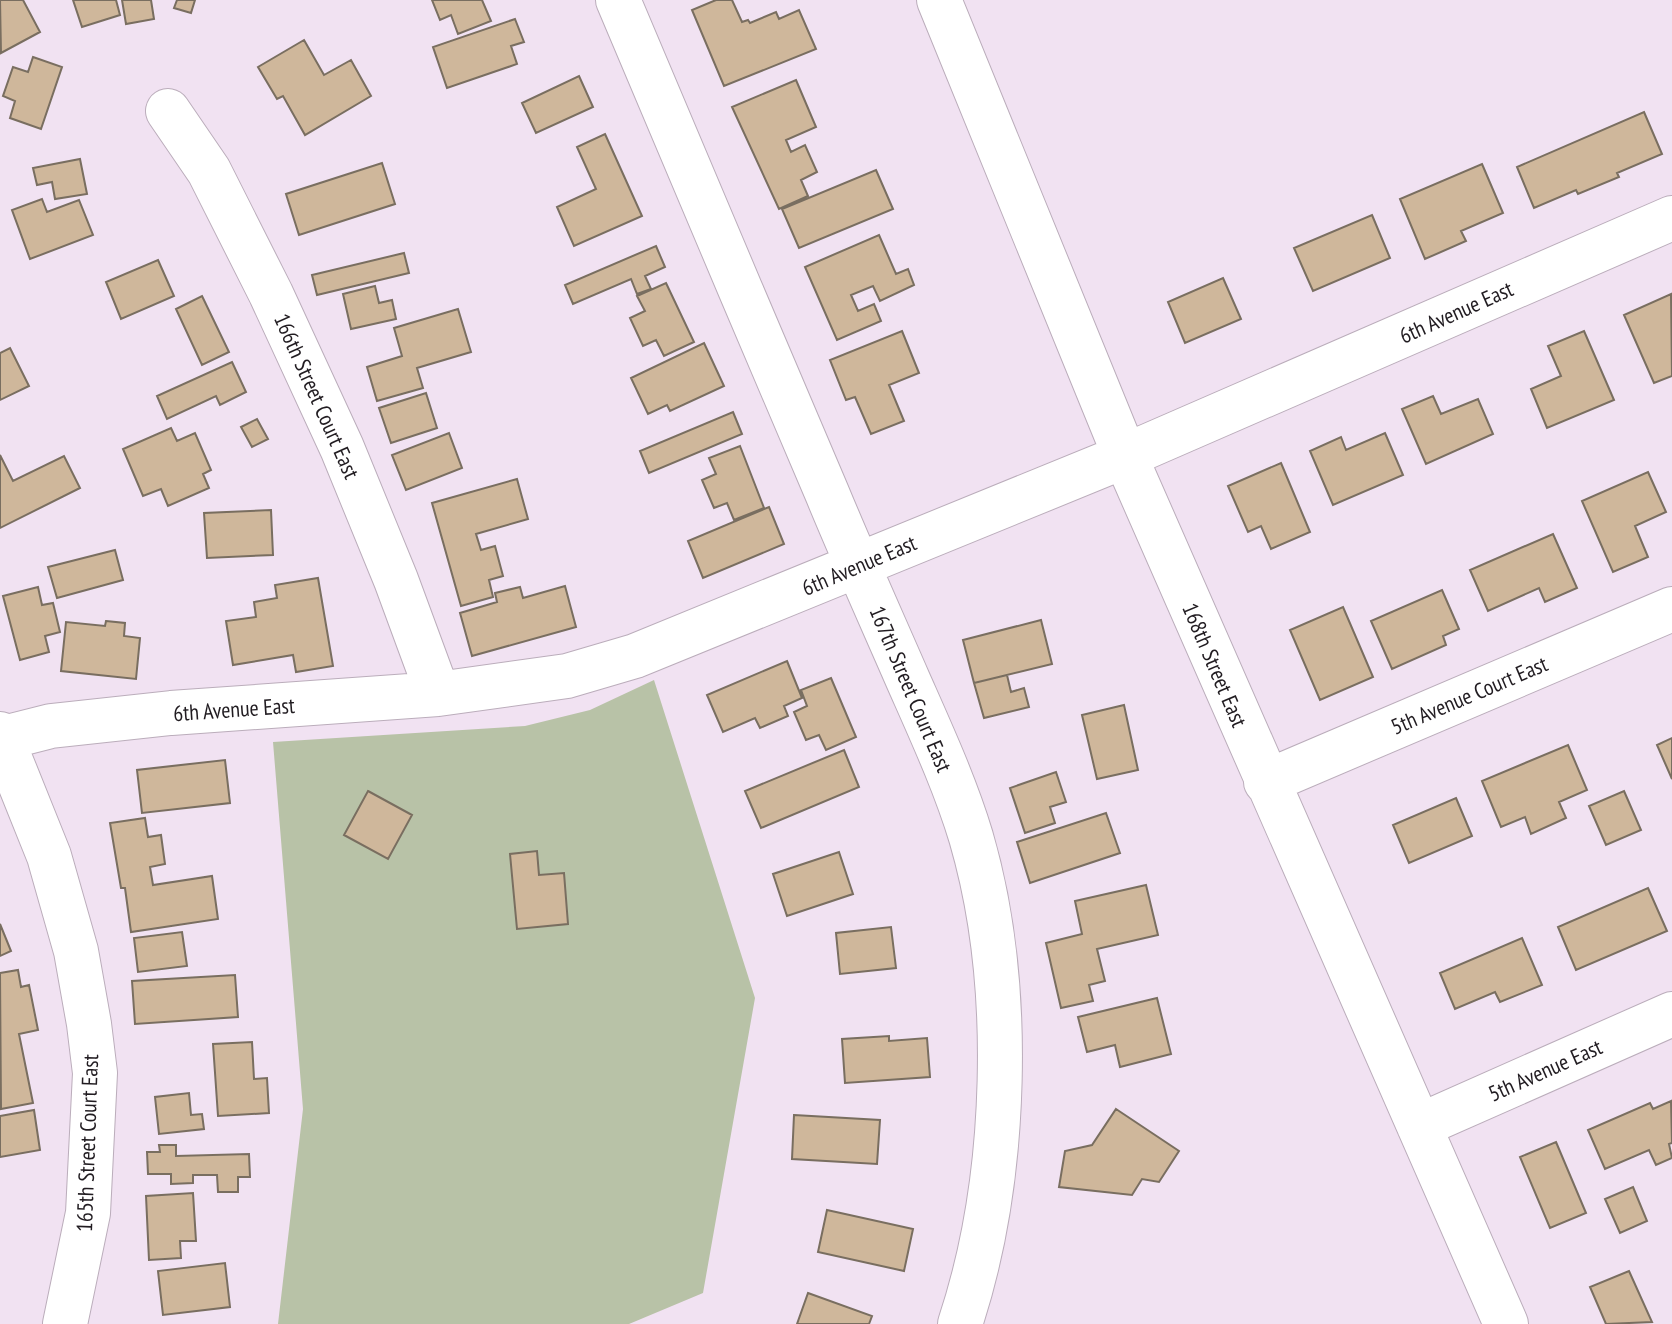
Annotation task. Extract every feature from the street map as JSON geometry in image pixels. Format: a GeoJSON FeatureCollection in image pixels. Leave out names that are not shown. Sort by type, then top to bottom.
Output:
{"type":"FeatureCollection","features":[{"type":"Feature","properties":{"kind":"street","name":"167th Street Court East"},"geometry":{"type":"LineString","coordinates":[[618,0],[935,742],[971,836],[996,954],[999,1083],[988,1201],[970,1293],[960,1324]]}},
{"type":"Feature","properties":{"kind":"street","name":"168th Street East"},"geometry":{"type":"LineString","coordinates":[[939,0],[1125,456],[1506,1324]]}},
{"type":"Feature","properties":{"kind":"street","name":"166th Street Court East"},"geometry":{"type":"LineString","coordinates":[[168,111],[209,171],[278,308],[342,448],[438,694]]}},
{"type":"Feature","properties":{"kind":"street","name":"6th Avenue East"},"geometry":{"type":"LineString","coordinates":[[1,737],[51,726],[171,713],[438,694],[567,676],[635,656],[1125,456],[1672,218]]}},
{"type":"Feature","properties":{"kind":"street","name":"5th Avenue Court East"},"geometry":{"type":"LineString","coordinates":[[1266,782],[1672,609]]}},
{"type":"Feature","properties":{"kind":"street","name":"165th Street Court East"},"geometry":{"type":"LineString","coordinates":[[1,737],[49,856],[76,951],[91,1036],[95,1073],[88,1213],[65,1324]]}},
{"type":"Feature","properties":{"kind":"street","name":"5th Avenue East"},"geometry":{"type":"LineString","coordinates":[[1419,1126],[1672,1014]]}},
{"type":"Feature","properties":{"kind":"green space"},"geometry":{"type":"Polygon","coordinates":[[[654,680],[755,998],[703,1293],[629,1324],[278,1324],[303,1109],[273,742],[525,726],[590,710],[654,680]]]}},
{"type":"Feature","properties":{"kind":"building"},"geometry":{"type":"Polygon","coordinates":[[[0,0],[23,0],[40,32],[1,53],[0,0]]]}},
{"type":"Feature","properties":{"kind":"building"},"geometry":{"type":"Polygon","coordinates":[[[73,0],[116,0],[120,15],[82,27],[73,0]]]}},
{"type":"Feature","properties":{"kind":"building"},"geometry":{"type":"Polygon","coordinates":[[[122,0],[151,0],[154,19],[126,24],[122,0]]]}},
{"type":"Feature","properties":{"kind":"building"},"geometry":{"type":"Polygon","coordinates":[[[177,0],[195,0],[191,13],[174,8],[177,0]]]}},
{"type":"Feature","properties":{"kind":"building"},"geometry":{"type":"Polygon","coordinates":[[[432,0],[482,0],[491,21],[458,34],[451,15],[440,20],[432,0]]]}},
{"type":"Feature","properties":{"kind":"building"},"geometry":{"type":"Polygon","coordinates":[[[716,0],[732,0],[742,22],[748,20],[750,23],[776,12],[779,19],[799,10],[816,49],[724,86],[692,10],[716,0]]]}},
{"type":"Feature","properties":{"kind":"building"},"geometry":{"type":"Polygon","coordinates":[[[515,19],[524,42],[511,46],[517,64],[447,88],[433,47],[515,19]]]}},
{"type":"Feature","properties":{"kind":"building"},"geometry":{"type":"Polygon","coordinates":[[[304,40],[324,75],[351,60],[371,96],[305,135],[283,96],[277,99],[258,67],[304,40]]]}},
{"type":"Feature","properties":{"kind":"building"},"geometry":{"type":"Polygon","coordinates":[[[33,57],[62,67],[41,129],[10,118],[15,101],[3,96],[13,67],[28,72],[33,57]]]}},
{"type":"Feature","properties":{"kind":"building"},"geometry":{"type":"Polygon","coordinates":[[[579,76],[593,107],[536,133],[522,103],[579,76]]]}},
{"type":"Feature","properties":{"kind":"building"},"geometry":{"type":"Polygon","coordinates":[[[796,80],[816,127],[786,140],[791,152],[805,145],[817,172],[801,180],[808,196],[779,209],[732,107],[796,80]]]}},
{"type":"Feature","properties":{"kind":"building"},"geometry":{"type":"Polygon","coordinates":[[[1644,112],[1662,154],[1617,173],[1619,177],[1578,194],[1576,190],[1534,208],[1517,167],[1644,112]]]}},
{"type":"Feature","properties":{"kind":"building"},"geometry":{"type":"Polygon","coordinates":[[[605,134],[642,216],[574,246],[557,207],[596,189],[577,147],[605,134]]]}},
{"type":"Feature","properties":{"kind":"building"},"geometry":{"type":"Polygon","coordinates":[[[80,159],[87,194],[55,199],[52,182],[37,185],[33,168],[80,159]]]}},
{"type":"Feature","properties":{"kind":"building"},"geometry":{"type":"Polygon","coordinates":[[[382,163],[395,204],[299,235],[286,194],[382,163]]]}},
{"type":"Feature","properties":{"kind":"building"},"geometry":{"type":"Polygon","coordinates":[[[1482,164],[1503,213],[1461,231],[1466,241],[1425,259],[1400,199],[1482,164]]]}},
{"type":"Feature","properties":{"kind":"building"},"geometry":{"type":"Polygon","coordinates":[[[876,170],[893,209],[799,248],[782,209],[876,170]]]}},
{"type":"Feature","properties":{"kind":"building"},"geometry":{"type":"Polygon","coordinates":[[[42,199],[47,212],[79,200],[93,235],[30,259],[12,210],[42,199]]]}},
{"type":"Feature","properties":{"kind":"building"},"geometry":{"type":"Polygon","coordinates":[[[1372,215],[1390,258],[1313,291],[1294,248],[1372,215]]]}},
{"type":"Feature","properties":{"kind":"building"},"geometry":{"type":"Polygon","coordinates":[[[879,235],[896,274],[908,269],[914,285],[880,301],[873,286],[851,295],[858,311],[874,304],[881,321],[837,340],[805,267],[879,235]]]}},
{"type":"Feature","properties":{"kind":"building"},"geometry":{"type":"Polygon","coordinates":[[[656,246],[665,267],[645,276],[651,289],[637,294],[631,279],[573,304],[565,285],[656,246]]]}},
{"type":"Feature","properties":{"kind":"building"},"geometry":{"type":"Polygon","coordinates":[[[404,253],[409,273],[317,295],[312,275],[404,253]]]}},
{"type":"Feature","properties":{"kind":"building"},"geometry":{"type":"Polygon","coordinates":[[[158,260],[174,296],[121,319],[106,282],[158,260]]]}},
{"type":"Feature","properties":{"kind":"building"},"geometry":{"type":"Polygon","coordinates":[[[1223,278],[1241,319],[1185,343],[1168,302],[1223,278]]]}},
{"type":"Feature","properties":{"kind":"building"},"geometry":{"type":"Polygon","coordinates":[[[666,283],[694,342],[664,356],[656,340],[643,346],[630,318],[645,311],[637,296],[666,283]]]}},
{"type":"Feature","properties":{"kind":"building"},"geometry":{"type":"Polygon","coordinates":[[[375,286],[379,303],[392,300],[396,319],[351,329],[343,294],[375,286]]]}},
{"type":"Feature","properties":{"kind":"building"},"geometry":{"type":"Polygon","coordinates":[[[1671,294],[1672,376],[1654,383],[1624,315],[1671,294]]]}},
{"type":"Feature","properties":{"kind":"building"},"geometry":{"type":"Polygon","coordinates":[[[202,296],[229,352],[202,365],[176,309],[202,296]]]}},
{"type":"Feature","properties":{"kind":"building"},"geometry":{"type":"Polygon","coordinates":[[[458,309],[471,352],[417,368],[423,388],[377,401],[367,367],[402,356],[394,328],[458,309]]]}},
{"type":"Feature","properties":{"kind":"building"},"geometry":{"type":"Polygon","coordinates":[[[902,331],[919,373],[889,385],[904,421],[871,434],[855,397],[846,400],[830,360],[902,331]]]}},
{"type":"Feature","properties":{"kind":"building"},"geometry":{"type":"Polygon","coordinates":[[[1584,331],[1614,400],[1547,428],[1531,389],[1561,376],[1548,346],[1584,331]]]}},
{"type":"Feature","properties":{"kind":"building"},"geometry":{"type":"Polygon","coordinates":[[[704,343],[724,386],[670,411],[667,405],[648,414],[631,378],[704,343]]]}},
{"type":"Feature","properties":{"kind":"building"},"geometry":{"type":"Polygon","coordinates":[[[10,348],[29,386],[0,400],[0,353],[10,348]]]}},
{"type":"Feature","properties":{"kind":"building"},"geometry":{"type":"Polygon","coordinates":[[[232,362],[246,392],[220,405],[216,396],[167,419],[157,396],[232,362]]]}},
{"type":"Feature","properties":{"kind":"building"},"geometry":{"type":"Polygon","coordinates":[[[426,393],[437,428],[391,443],[379,408],[426,393]]]}},
{"type":"Feature","properties":{"kind":"building"},"geometry":{"type":"Polygon","coordinates":[[[1433,396],[1441,414],[1478,399],[1493,434],[1426,464],[1402,409],[1433,396]]]}},
{"type":"Feature","properties":{"kind":"building"},"geometry":{"type":"Polygon","coordinates":[[[733,412],[742,434],[649,473],[640,451],[733,412]]]}},
{"type":"Feature","properties":{"kind":"building"},"geometry":{"type":"Polygon","coordinates":[[[257,419],[268,439],[252,447],[241,427],[257,419]]]}},
{"type":"Feature","properties":{"kind":"building"},"geometry":{"type":"Polygon","coordinates":[[[171,428],[177,441],[195,433],[211,470],[203,474],[209,488],[168,506],[161,489],[143,496],[123,449],[171,428]]]}},
{"type":"Feature","properties":{"kind":"building"},"geometry":{"type":"Polygon","coordinates":[[[449,433],[462,468],[406,490],[392,455],[449,433]]]}},
{"type":"Feature","properties":{"kind":"building"},"geometry":{"type":"Polygon","coordinates":[[[1385,433],[1403,475],[1333,505],[1310,451],[1341,437],[1346,450],[1385,433]]]}},
{"type":"Feature","properties":{"kind":"building"},"geometry":{"type":"Polygon","coordinates":[[[740,446],[764,508],[734,520],[727,503],[714,508],[702,480],[716,474],[709,458],[740,446]]]}},
{"type":"Feature","properties":{"kind":"building"},"geometry":{"type":"Polygon","coordinates":[[[0,455],[13,481],[64,456],[80,488],[0,528],[0,455]]]}},
{"type":"Feature","properties":{"kind":"building"},"geometry":{"type":"Polygon","coordinates":[[[1281,463],[1310,532],[1271,549],[1261,526],[1248,532],[1228,486],[1281,463]]]}},
{"type":"Feature","properties":{"kind":"building"},"geometry":{"type":"Polygon","coordinates":[[[1648,472],[1666,512],[1635,526],[1648,557],[1613,572],[1582,501],[1648,472]]]}},
{"type":"Feature","properties":{"kind":"building"},"geometry":{"type":"Polygon","coordinates":[[[517,479],[528,519],[476,534],[481,550],[495,546],[503,576],[489,580],[493,597],[461,606],[432,503],[517,479]]]}},
{"type":"Feature","properties":{"kind":"building"},"geometry":{"type":"Polygon","coordinates":[[[769,507],[784,544],[703,578],[688,541],[769,507]]]}},
{"type":"Feature","properties":{"kind":"building"},"geometry":{"type":"Polygon","coordinates":[[[271,510],[273,555],[207,558],[204,513],[271,510]]]}},
{"type":"Feature","properties":{"kind":"building"},"geometry":{"type":"Polygon","coordinates":[[[1553,534],[1577,588],[1545,602],[1539,588],[1488,611],[1470,570],[1553,534]]]}},
{"type":"Feature","properties":{"kind":"building"},"geometry":{"type":"Polygon","coordinates":[[[115,550],[123,580],[57,598],[48,567],[115,550]]]}},
{"type":"Feature","properties":{"kind":"building"},"geometry":{"type":"Polygon","coordinates":[[[318,578],[333,666],[296,672],[293,655],[233,665],[226,621],[256,617],[254,602],[277,598],[275,585],[318,578]]]}},
{"type":"Feature","properties":{"kind":"building"},"geometry":{"type":"Polygon","coordinates":[[[565,586],[576,627],[472,656],[460,613],[497,602],[495,593],[520,587],[523,598],[565,586]]]}},
{"type":"Feature","properties":{"kind":"building"},"geometry":{"type":"Polygon","coordinates":[[[38,587],[42,605],[53,603],[60,632],[45,636],[49,652],[20,660],[3,596],[38,587]]]}},
{"type":"Feature","properties":{"kind":"building"},"geometry":{"type":"Polygon","coordinates":[[[1442,590],[1459,629],[1443,636],[1446,645],[1392,669],[1371,621],[1442,590]]]}},
{"type":"Feature","properties":{"kind":"building"},"geometry":{"type":"Polygon","coordinates":[[[1343,607],[1373,677],[1320,700],[1290,630],[1343,607]]]}},
{"type":"Feature","properties":{"kind":"building"},"geometry":{"type":"Polygon","coordinates":[[[1041,620],[1052,664],[974,683],[963,640],[1041,620]]]}},
{"type":"Feature","properties":{"kind":"building"},"geometry":{"type":"Polygon","coordinates":[[[106,621],[125,623],[124,636],[140,638],[136,679],[61,671],[66,622],[105,626],[106,621]]]}},
{"type":"Feature","properties":{"kind":"building"},"geometry":{"type":"Polygon","coordinates":[[[787,661],[802,698],[784,706],[788,716],[760,728],[755,718],[723,732],[707,695],[787,661]]]}},
{"type":"Feature","properties":{"kind":"building"},"geometry":{"type":"Polygon","coordinates":[[[1007,675],[1011,692],[1024,688],[1029,707],[984,718],[974,683],[1007,675]]]}},
{"type":"Feature","properties":{"kind":"building"},"geometry":{"type":"Polygon","coordinates":[[[831,678],[856,737],[826,750],[819,735],[806,740],[794,712],[807,706],[801,690],[831,678]]]}},
{"type":"Feature","properties":{"kind":"building"},"geometry":{"type":"Polygon","coordinates":[[[1124,705],[1138,770],[1097,779],[1082,715],[1124,705]]]}},
{"type":"Feature","properties":{"kind":"building"},"geometry":{"type":"Polygon","coordinates":[[[1672,738],[1672,779],[1657,745],[1672,738]]]}},
{"type":"Feature","properties":{"kind":"building"},"geometry":{"type":"Polygon","coordinates":[[[1568,745],[1587,790],[1559,802],[1566,818],[1531,834],[1525,817],[1501,827],[1482,781],[1568,745]]]}},
{"type":"Feature","properties":{"kind":"building"},"geometry":{"type":"Polygon","coordinates":[[[844,750],[859,787],[761,828],[745,791],[844,750]]]}},
{"type":"Feature","properties":{"kind":"building"},"geometry":{"type":"Polygon","coordinates":[[[225,760],[230,803],[142,813],[137,770],[225,760]]]}},
{"type":"Feature","properties":{"kind":"building"},"geometry":{"type":"Polygon","coordinates":[[[1056,772],[1066,802],[1050,807],[1055,823],[1025,833],[1010,788],[1056,772]]]}},
{"type":"Feature","properties":{"kind":"building"},"geometry":{"type":"Polygon","coordinates":[[[368,791],[412,815],[388,859],[344,835],[368,791]]]}},
{"type":"Feature","properties":{"kind":"building"},"geometry":{"type":"Polygon","coordinates":[[[1624,791],[1641,830],[1606,845],[1589,806],[1624,791]]]}},
{"type":"Feature","properties":{"kind":"building"},"geometry":{"type":"Polygon","coordinates":[[[1456,798],[1472,836],[1409,863],[1393,825],[1456,798]]]}},
{"type":"Feature","properties":{"kind":"building"},"geometry":{"type":"Polygon","coordinates":[[[1106,813],[1120,853],[1030,883],[1017,842],[1106,813]]]}},
{"type":"Feature","properties":{"kind":"building"},"geometry":{"type":"Polygon","coordinates":[[[145,818],[148,837],[161,835],[165,864],[150,867],[153,885],[212,876],[218,919],[131,932],[125,888],[121,888],[110,823],[145,818]]]}},
{"type":"Feature","properties":{"kind":"building"},"geometry":{"type":"Polygon","coordinates":[[[537,851],[539,875],[564,873],[568,924],[517,929],[510,854],[537,851]]]}},
{"type":"Feature","properties":{"kind":"building"},"geometry":{"type":"Polygon","coordinates":[[[839,852],[853,894],[787,916],[773,874],[839,852]]]}},
{"type":"Feature","properties":{"kind":"building"},"geometry":{"type":"Polygon","coordinates":[[[1146,885],[1158,935],[1097,949],[1105,981],[1089,985],[1093,1001],[1061,1008],[1046,943],[1082,934],[1075,901],[1146,885]]]}},
{"type":"Feature","properties":{"kind":"building"},"geometry":{"type":"Polygon","coordinates":[[[1648,888],[1667,931],[1576,970],[1558,927],[1648,888]]]}},
{"type":"Feature","properties":{"kind":"building"},"geometry":{"type":"Polygon","coordinates":[[[0,924],[11,951],[0,956],[0,924]]]}},
{"type":"Feature","properties":{"kind":"building"},"geometry":{"type":"Polygon","coordinates":[[[891,927],[896,968],[840,974],[836,933],[891,927]]]}},
{"type":"Feature","properties":{"kind":"building"},"geometry":{"type":"Polygon","coordinates":[[[182,932],[187,966],[138,972],[134,938],[182,932]]]}},
{"type":"Feature","properties":{"kind":"building"},"geometry":{"type":"Polygon","coordinates":[[[1522,938],[1542,985],[1500,1002],[1495,992],[1455,1009],[1440,973],[1522,938]]]}},
{"type":"Feature","properties":{"kind":"building"},"geometry":{"type":"Polygon","coordinates":[[[18,970],[21,987],[29,985],[38,1030],[19,1034],[33,1103],[1,1109],[0,973],[18,970]]]}},
{"type":"Feature","properties":{"kind":"building"},"geometry":{"type":"Polygon","coordinates":[[[235,975],[238,1017],[135,1024],[132,981],[235,975]]]}},
{"type":"Feature","properties":{"kind":"building"},"geometry":{"type":"Polygon","coordinates":[[[1157,998],[1171,1054],[1120,1067],[1115,1045],[1087,1052],[1078,1017],[1157,998]]]}},
{"type":"Feature","properties":{"kind":"building"},"geometry":{"type":"Polygon","coordinates":[[[889,1036],[889,1041],[927,1038],[930,1077],[845,1083],[842,1039],[889,1036]]]}},
{"type":"Feature","properties":{"kind":"building"},"geometry":{"type":"Polygon","coordinates":[[[252,1042],[254,1079],[267,1078],[269,1113],[218,1116],[213,1044],[252,1042]]]}},
{"type":"Feature","properties":{"kind":"building"},"geometry":{"type":"Polygon","coordinates":[[[189,1093],[191,1115],[202,1114],[204,1129],[159,1134],[155,1097],[189,1093]]]}},
{"type":"Feature","properties":{"kind":"building"},"geometry":{"type":"Polygon","coordinates":[[[1671,1101],[1672,1143],[1669,1144],[1672,1158],[1656,1165],[1649,1150],[1605,1169],[1588,1130],[1650,1103],[1653,1109],[1671,1101]]]}},
{"type":"Feature","properties":{"kind":"building"},"geometry":{"type":"Polygon","coordinates":[[[1116,1109],[1179,1151],[1159,1182],[1142,1179],[1132,1195],[1059,1187],[1065,1151],[1092,1145],[1116,1109]]]}},
{"type":"Feature","properties":{"kind":"building"},"geometry":{"type":"Polygon","coordinates":[[[34,1110],[40,1150],[0,1157],[0,1116],[34,1110]]]}},
{"type":"Feature","properties":{"kind":"building"},"geometry":{"type":"Polygon","coordinates":[[[794,1115],[880,1120],[877,1164],[792,1159],[794,1115]]]}},
{"type":"Feature","properties":{"kind":"building"},"geometry":{"type":"Polygon","coordinates":[[[1556,1142],[1586,1213],[1550,1228],[1520,1157],[1556,1142]]]}},
{"type":"Feature","properties":{"kind":"building"},"geometry":{"type":"Polygon","coordinates":[[[159,1145],[176,1145],[176,1156],[249,1154],[250,1177],[238,1177],[238,1192],[218,1192],[217,1175],[193,1175],[193,1183],[171,1184],[171,1174],[148,1174],[147,1152],[160,1152],[159,1145]]]}},
{"type":"Feature","properties":{"kind":"building"},"geometry":{"type":"Polygon","coordinates":[[[1633,1187],[1647,1221],[1620,1233],[1605,1199],[1633,1187]]]}},
{"type":"Feature","properties":{"kind":"building"},"geometry":{"type":"Polygon","coordinates":[[[193,1193],[196,1241],[180,1241],[181,1258],[149,1260],[146,1196],[193,1193]]]}},
{"type":"Feature","properties":{"kind":"building"},"geometry":{"type":"Polygon","coordinates":[[[827,1210],[913,1229],[904,1271],[818,1252],[827,1210]]]}},
{"type":"Feature","properties":{"kind":"building"},"geometry":{"type":"Polygon","coordinates":[[[225,1263],[230,1307],[163,1315],[158,1271],[225,1263]]]}},
{"type":"Feature","properties":{"kind":"building"},"geometry":{"type":"Polygon","coordinates":[[[1629,1271],[1652,1322],[1606,1324],[1590,1287],[1629,1271]]]}},
{"type":"Feature","properties":{"kind":"building"},"geometry":{"type":"Polygon","coordinates":[[[808,1293],[872,1316],[869,1324],[797,1324],[808,1293]]]}}]}
